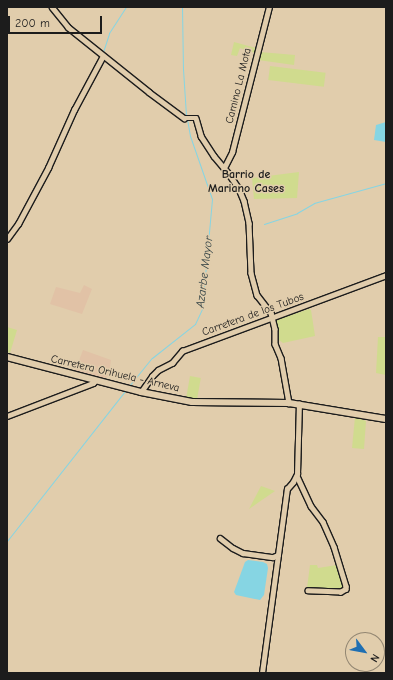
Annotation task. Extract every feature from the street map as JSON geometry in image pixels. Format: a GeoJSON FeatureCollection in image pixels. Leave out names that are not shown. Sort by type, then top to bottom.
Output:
{"type":"FeatureCollection","features":[{"type":"Feature","properties":{"kind":"main road","name":"Carretera Orihuela - Arneva"},"geometry":{"type":"LineString","coordinates":[[7,358],[124,388],[192,402],[289,403],[386,419]]}},
{"type":"Feature","properties":{"kind":"street"},"geometry":{"type":"LineString","coordinates":[[52,7],[65,24],[103,56],[184,118],[193,117],[197,120],[201,136],[239,189],[244,201],[251,244],[251,274],[257,295],[269,309],[272,318],[275,344],[281,358],[289,403]]}},
{"type":"Feature","properties":{"kind":"street","name":"Camino La Mota"},"geometry":{"type":"LineString","coordinates":[[224,168],[232,152],[268,7]]}},
{"type":"Feature","properties":{"kind":"street"},"geometry":{"type":"LineString","coordinates":[[7,239],[18,224],[48,168],[74,110],[103,56]]}},
{"type":"Feature","properties":{"kind":"street","name":"Carretera de los Tubos"},"geometry":{"type":"LineString","coordinates":[[138,391],[152,376],[172,363],[182,350],[386,275]]}},
{"type":"Feature","properties":{"kind":"street"},"geometry":{"type":"LineString","coordinates":[[7,416],[93,383],[96,380]]}},
{"type":"Feature","properties":{"kind":"street"},"geometry":{"type":"LineString","coordinates":[[300,404],[297,476],[311,506],[323,522],[334,547],[346,586],[345,590],[341,592],[308,591]]}},
{"type":"Feature","properties":{"kind":"street"},"geometry":{"type":"LineString","coordinates":[[262,673],[287,490],[297,476]]}},
{"type":"Feature","properties":{"kind":"street"},"geometry":{"type":"LineString","coordinates":[[220,538],[233,548],[243,553],[273,557],[278,555]]}},
{"type":"Feature","properties":{"kind":"shaded area"},"geometry":{"type":"Polygon","coordinates":[[[84,285],[92,289],[82,314],[50,304],[56,287],[80,293],[84,285]]]}},
{"type":"Feature","properties":{"kind":"shaded area"},"geometry":{"type":"Polygon","coordinates":[[[83,350],[111,360],[109,375],[104,379],[75,371],[83,350]]]}},
{"type":"Feature","properties":{"kind":"green space"},"geometry":{"type":"Polygon","coordinates":[[[234,42],[256,48],[255,53],[240,48],[237,56],[231,55],[234,42]]]}},
{"type":"Feature","properties":{"kind":"green space"},"geometry":{"type":"Polygon","coordinates":[[[260,52],[295,55],[294,65],[258,60],[260,52]]]}},
{"type":"Feature","properties":{"kind":"green space"},"geometry":{"type":"Polygon","coordinates":[[[270,66],[326,73],[324,87],[268,80],[270,66]]]}},
{"type":"Feature","properties":{"kind":"green space"},"geometry":{"type":"Polygon","coordinates":[[[299,172],[297,198],[254,199],[252,178],[299,172]]]}},
{"type":"Feature","properties":{"kind":"green space"},"geometry":{"type":"Polygon","coordinates":[[[309,309],[311,310],[315,336],[283,343],[279,340],[276,320],[309,309]]]}},
{"type":"Feature","properties":{"kind":"green space"},"geometry":{"type":"Polygon","coordinates":[[[7,327],[17,330],[10,353],[7,352],[7,327]]]}},
{"type":"Feature","properties":{"kind":"green space"},"geometry":{"type":"Polygon","coordinates":[[[378,337],[386,337],[386,375],[376,373],[378,337]]]}},
{"type":"Feature","properties":{"kind":"green space"},"geometry":{"type":"Polygon","coordinates":[[[190,376],[201,378],[197,400],[186,398],[190,376]]]}},
{"type":"Feature","properties":{"kind":"green space"},"geometry":{"type":"Polygon","coordinates":[[[355,417],[366,421],[364,449],[352,448],[355,417]]]}},
{"type":"Feature","properties":{"kind":"green space"},"geometry":{"type":"Polygon","coordinates":[[[261,486],[275,491],[249,509],[261,486]]]}},
{"type":"Feature","properties":{"kind":"green space"},"geometry":{"type":"Polygon","coordinates":[[[310,565],[317,565],[318,568],[337,565],[343,588],[307,588],[310,565]]]}},
{"type":"Feature","properties":{"kind":"water"},"geometry":{"type":"Polygon","coordinates":[[[386,122],[386,142],[374,140],[376,125],[386,122]]]}},
{"type":"Feature","properties":{"kind":"water"},"geometry":{"type":"Polygon","coordinates":[[[248,560],[267,564],[268,568],[264,595],[260,600],[236,595],[234,592],[245,562],[248,560]]]}},
{"type":"Feature","properties":{"kind":"waterway"},"geometry":{"type":"LineString","coordinates":[[103,52],[109,33],[126,7]]}},
{"type":"Feature","properties":{"kind":"waterway","name":"Azarbe Mayor"},"geometry":{"type":"LineString","coordinates":[[182,7],[183,69],[186,116]]}},
{"type":"Feature","properties":{"kind":"waterway","name":"Azarbe Mayor"},"geometry":{"type":"LineString","coordinates":[[129,386],[152,358],[195,324],[202,309],[212,199],[190,136],[187,119]]}},
{"type":"Feature","properties":{"kind":"waterway"},"geometry":{"type":"LineString","coordinates":[[264,224],[297,213],[314,203],[386,183]]}},
{"type":"Feature","properties":{"kind":"waterway","name":"Azarbe Mayor"},"geometry":{"type":"LineString","coordinates":[[7,541],[125,391]]}},
{"type":"Feature","properties":{"kind":"district","name":"Barrio de Mariano Cases"},"geometry":{"type":"Point","coordinates":[246,182]}}]}
